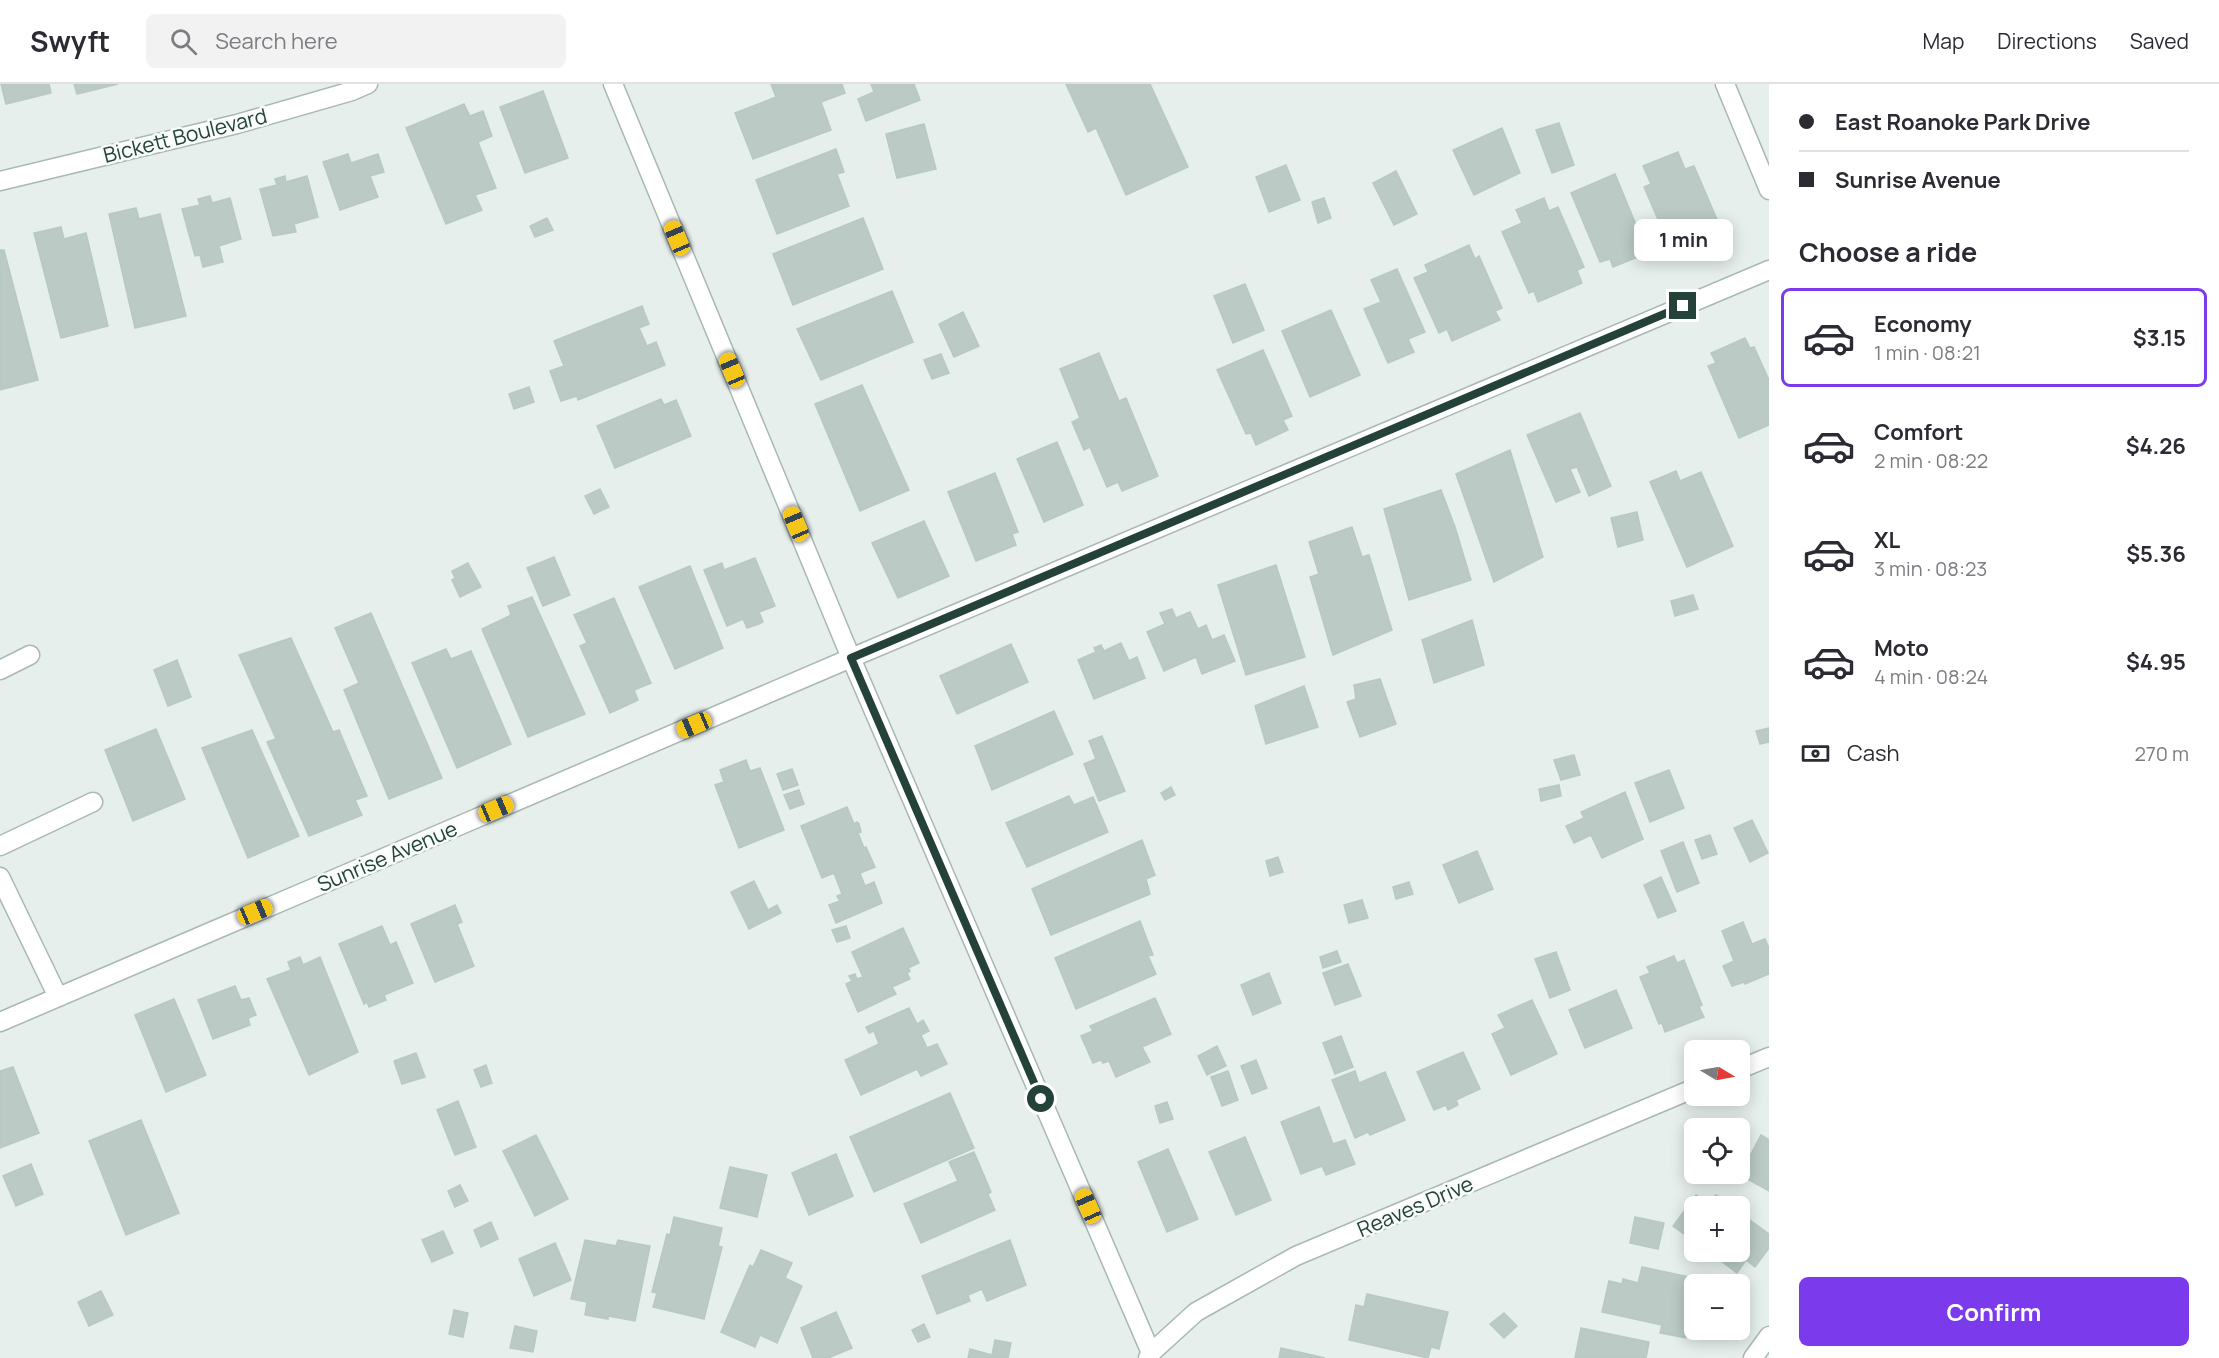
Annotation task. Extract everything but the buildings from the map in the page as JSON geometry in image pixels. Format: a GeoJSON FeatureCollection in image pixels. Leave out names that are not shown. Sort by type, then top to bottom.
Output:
{"type":"FeatureCollection","features":[{"type":"Feature","properties":{"kind":"street","name":"Bickett Boulevard"},"geometry":{"type":"LineString","coordinates":[[0,181],[237,124],[352,91],[368,84]]}},
{"type":"Feature","properties":{"kind":"street"},"geometry":{"type":"LineString","coordinates":[[613,84],[851,658],[1150,1355]]}},
{"type":"Feature","properties":{"kind":"street"},"geometry":{"type":"LineString","coordinates":[[1725,84],[1769,190]]}},
{"type":"Feature","properties":{"kind":"street","name":"Sunrise Avenue"},"geometry":{"type":"LineString","coordinates":[[0,1022],[851,658],[1769,270]]}},
{"type":"Feature","properties":{"kind":"street"},"geometry":{"type":"LineString","coordinates":[[0,670],[30,655]]}},
{"type":"Feature","properties":{"kind":"street"},"geometry":{"type":"LineString","coordinates":[[0,846],[93,802]]}},
{"type":"Feature","properties":{"kind":"street"},"geometry":{"type":"LineString","coordinates":[[0,877],[58,997]]}},
{"type":"Feature","properties":{"kind":"street"},"geometry":{"type":"LineString","coordinates":[[1750,1065],[1769,1057]]}},
{"type":"Feature","properties":{"kind":"street","name":"Reaves Drive"},"geometry":{"type":"LineString","coordinates":[[1150,1355],[1196,1312],[1296,1256],[1684,1093]]}},
{"type":"Feature","properties":{"kind":"street"},"geometry":{"type":"LineString","coordinates":[[1753,1358],[1769,1336]]}},
{"type":"Feature","properties":{"kind":"route"},"geometry":{"type":"LineString","coordinates":[[1041,1099],[851,658],[1683,306]]}}]}
